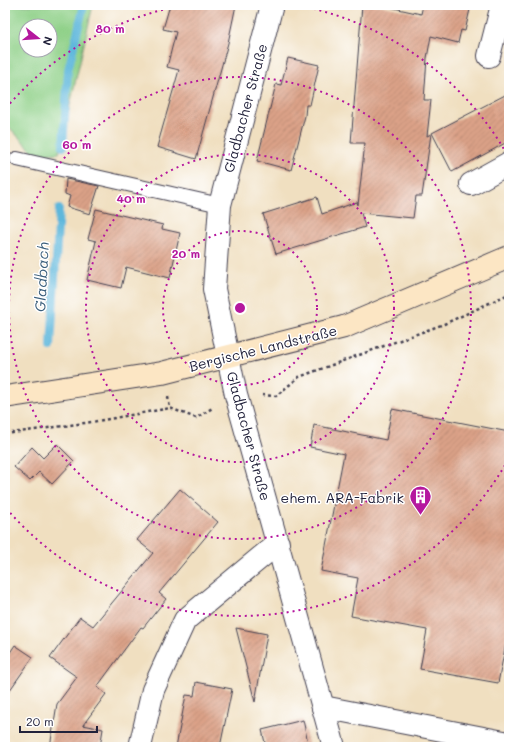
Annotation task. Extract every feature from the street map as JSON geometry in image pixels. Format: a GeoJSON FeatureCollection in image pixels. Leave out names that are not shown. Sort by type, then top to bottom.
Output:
{"type":"FeatureCollection","features":[{"type":"Feature","properties":{"kind":"main road","name":"Bergische Landstraße"},"geometry":{"type":"LineString","coordinates":[[5,397],[162,373],[344,327],[509,257]]}},
{"type":"Feature","properties":{"kind":"street","name":"Gladbacher Straße"},"geometry":{"type":"LineString","coordinates":[[272,5],[220,205],[214,289],[236,395],[334,747]]}},
{"type":"Feature","properties":{"kind":"street"},"geometry":{"type":"LineString","coordinates":[[490,56],[502,5]]}},
{"type":"Feature","properties":{"kind":"street"},"geometry":{"type":"LineString","coordinates":[[471,184],[509,163]]}},
{"type":"Feature","properties":{"kind":"street"},"geometry":{"type":"LineString","coordinates":[[140,747],[153,690],[185,620],[278,543]]}},
{"type":"Feature","properties":{"kind":"street"},"geometry":{"type":"LineString","coordinates":[[323,707],[509,743]]}},
{"type":"Feature","properties":{"kind":"lane"},"geometry":{"type":"LineString","coordinates":[[17,158],[220,205]]}},
{"type":"Feature","properties":{"kind":"path"},"geometry":{"type":"LineString","coordinates":[[5,434],[92,422],[170,408],[196,418],[236,395],[276,396],[299,377],[444,324],[509,294]]}},
{"type":"Feature","properties":{"kind":"green space"},"geometry":{"type":"Polygon","coordinates":[[[5,5],[93,5],[59,153],[36,155],[5,123],[5,5]]]}},
{"type":"Feature","properties":{"kind":"building"},"geometry":{"type":"Polygon","coordinates":[[[170,5],[236,5],[228,43],[196,159],[157,147],[179,70],[167,67],[176,32],[163,29],[170,5]]]}},
{"type":"Feature","properties":{"kind":"building"},"geometry":{"type":"Polygon","coordinates":[[[362,5],[380,5],[421,14],[423,5],[471,5],[465,31],[461,30],[458,43],[431,36],[427,58],[424,100],[431,100],[427,136],[431,134],[422,196],[416,196],[413,218],[361,213],[365,227],[276,254],[263,214],[317,197],[322,214],[357,202],[358,205],[365,143],[351,143],[362,5]]]}},
{"type":"Feature","properties":{"kind":"building"},"geometry":{"type":"Polygon","coordinates":[[[288,58],[319,65],[310,105],[306,105],[305,116],[291,170],[257,161],[276,84],[281,85],[288,58]]]}},
{"type":"Feature","properties":{"kind":"building"},"geometry":{"type":"Polygon","coordinates":[[[509,93],[509,141],[452,172],[432,133],[509,93]]]}},
{"type":"Feature","properties":{"kind":"building"},"geometry":{"type":"Polygon","coordinates":[[[66,179],[99,186],[90,214],[67,207],[70,196],[65,194],[66,179]]]}},
{"type":"Feature","properties":{"kind":"building"},"geometry":{"type":"Polygon","coordinates":[[[96,209],[163,225],[162,229],[180,233],[170,278],[126,267],[121,288],[87,280],[96,241],[88,239],[96,209]]]}},
{"type":"Feature","properties":{"kind":"building","name":"ehem. ARA-Fabrik"},"geometry":{"type":"Polygon","coordinates":[[[392,409],[509,432],[509,628],[498,683],[420,669],[427,630],[351,616],[358,578],[321,571],[344,454],[310,447],[314,425],[386,440],[392,409]]]}},
{"type":"Feature","properties":{"kind":"building"},"geometry":{"type":"Polygon","coordinates":[[[57,444],[74,461],[52,484],[39,472],[30,481],[14,467],[32,447],[43,458],[57,444]]]}},
{"type":"Feature","properties":{"kind":"building"},"geometry":{"type":"Polygon","coordinates":[[[180,489],[218,522],[159,593],[166,599],[143,628],[141,627],[97,687],[106,694],[83,725],[103,729],[100,747],[50,747],[57,704],[77,677],[50,658],[80,617],[93,626],[153,553],[137,540],[180,489]]]}},
{"type":"Feature","properties":{"kind":"building"},"geometry":{"type":"Polygon","coordinates":[[[236,628],[267,634],[255,702],[236,628]]]}},
{"type":"Feature","properties":{"kind":"building"},"geometry":{"type":"Polygon","coordinates":[[[15,645],[33,657],[5,697],[5,660],[15,645]]]}},
{"type":"Feature","properties":{"kind":"building"},"geometry":{"type":"Polygon","coordinates":[[[196,682],[232,689],[220,747],[176,747],[186,695],[194,696],[196,682]]]}},
{"type":"Feature","properties":{"kind":"building"},"geometry":{"type":"Polygon","coordinates":[[[303,720],[309,747],[266,747],[262,730],[303,720]]]}},
{"type":"Feature","properties":{"kind":"waterway","name":"Gladbach"},"geometry":{"type":"LineString","coordinates":[[63,147],[68,70],[84,5]]}},
{"type":"Feature","properties":{"kind":"waterway","name":"Gladbach"},"geometry":{"type":"LineString","coordinates":[[51,347],[59,209]]}},
{"type":"Feature","properties":{"kind":"place","name":"ehem. ARA-Fabrik"},"geometry":{"type":"Point","coordinates":[420,516]}}]}
